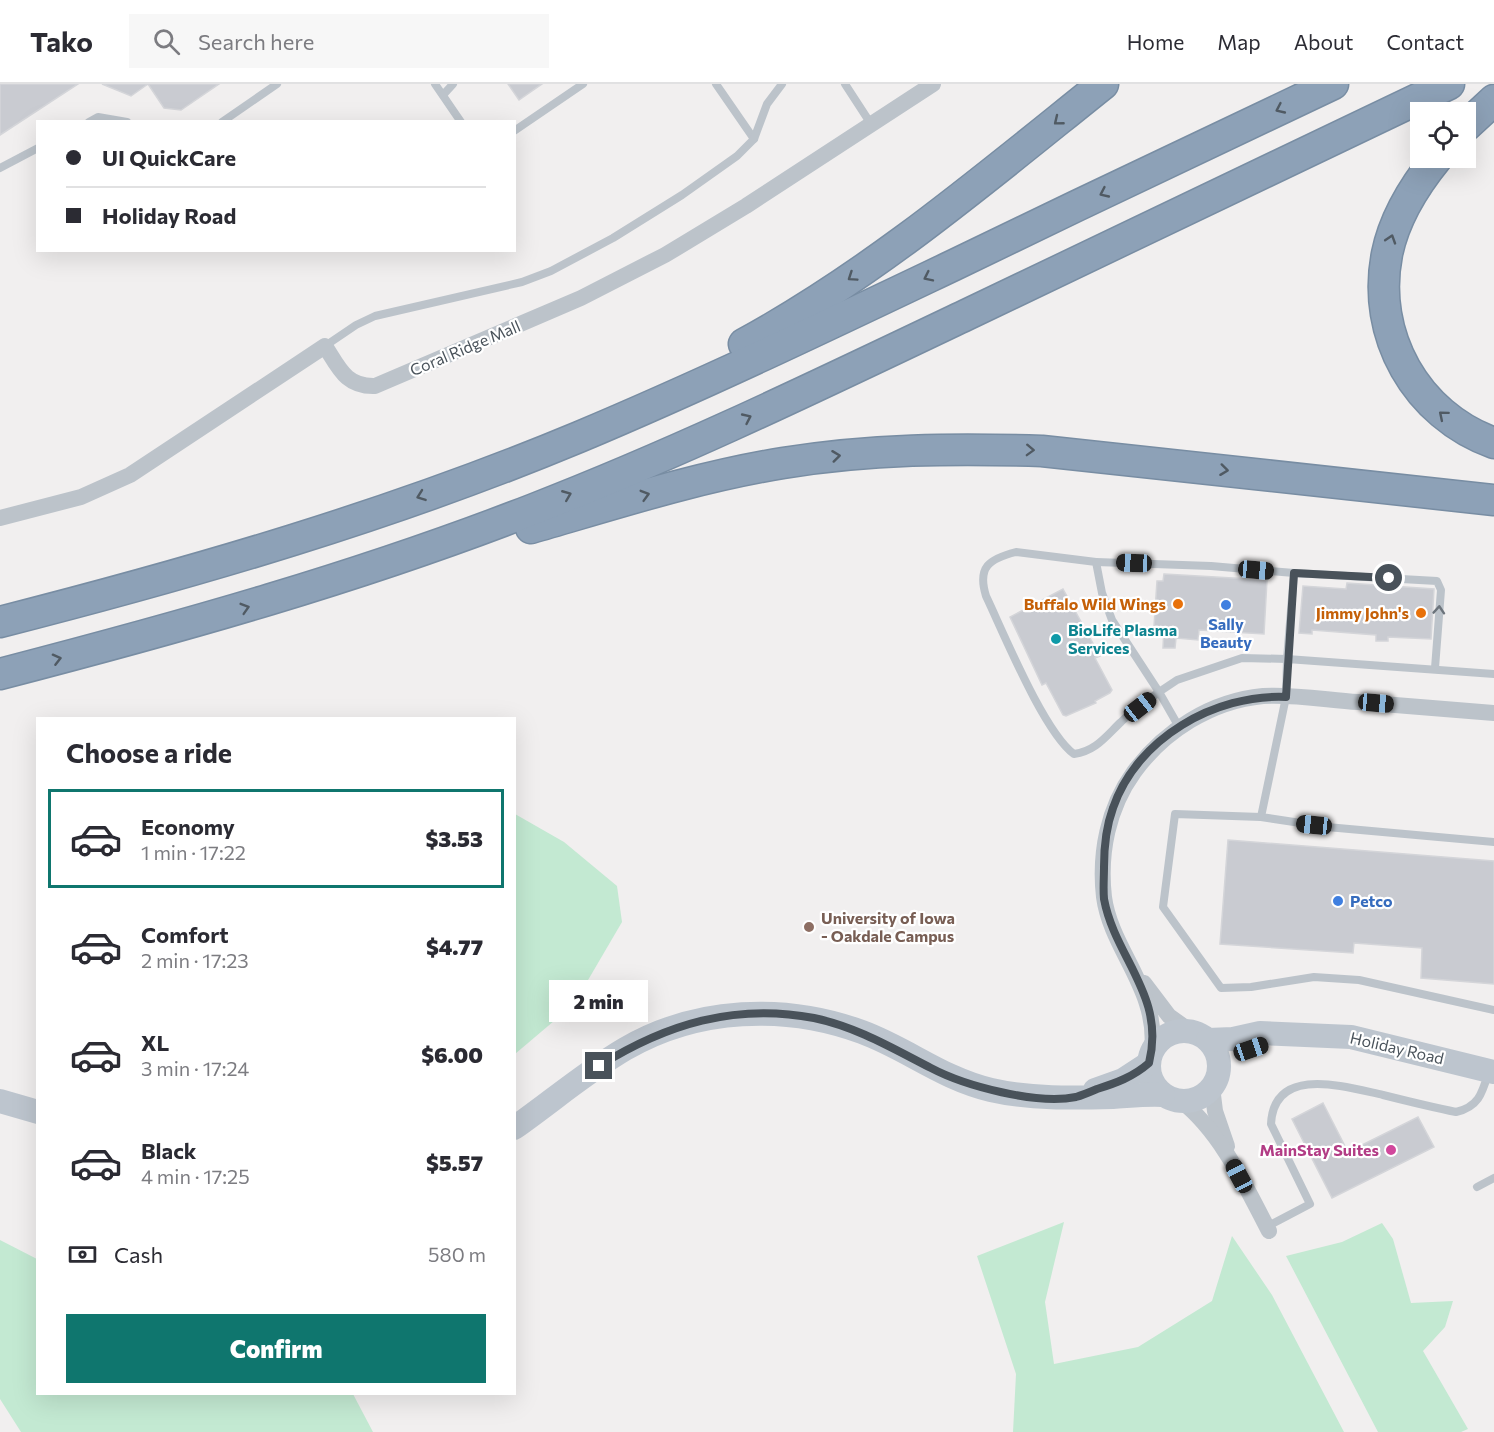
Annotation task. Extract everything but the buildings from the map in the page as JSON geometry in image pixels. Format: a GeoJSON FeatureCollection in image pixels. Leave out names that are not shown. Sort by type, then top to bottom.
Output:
{"type":"FeatureCollection","features":[{"type":"Feature","properties":{"kind":"highway"},"geometry":{"type":"LineString","coordinates":[[454,484],[668,383],[768,331],[890,251],[1103,84]]}},
{"type":"Feature","properties":{"kind":"highway"},"geometry":{"type":"LineString","coordinates":[[0,621],[211,566],[334,527],[576,438],[690,389],[1333,84]]}},
{"type":"Feature","properties":{"kind":"highway"},"geometry":{"type":"LineString","coordinates":[[285,596],[443,543],[668,454],[849,371],[1449,84]]}},
{"type":"Feature","properties":{"kind":"highway"},"geometry":{"type":"LineString","coordinates":[[1476,117],[1494,100]]}},
{"type":"Feature","properties":{"kind":"highway"},"geometry":{"type":"LineString","coordinates":[[1430,168],[1410,196],[1392,236],[1384,272],[1385,314],[1397,355],[1418,390],[1450,420],[1467,431],[1494,443]]}},
{"type":"Feature","properties":{"kind":"highway"},"geometry":{"type":"LineString","coordinates":[[0,674],[170,630],[726,474],[843,455],[970,448],[1042,451],[1494,500]]}},
{"type":"Feature","properties":{"kind":"street","name":"Coral Ridge Mall"},"geometry":{"type":"LineString","coordinates":[[325,346],[345,378],[364,386],[375,386],[537,318],[623,277],[716,225],[933,84]]}},
{"type":"Feature","properties":{"kind":"street"},"geometry":{"type":"LineString","coordinates":[[0,518],[81,497],[130,475],[325,346]]}},
{"type":"Feature","properties":{"kind":"street"},"geometry":{"type":"LineString","coordinates":[[1230,1159],[1215,1111],[1215,1080],[1219,1058],[1199,1036],[1169,1016],[1136,973],[1118,938],[1104,898],[1104,851],[1113,806],[1132,775],[1159,742],[1179,727],[1220,706],[1243,700],[1264,696],[1286,697],[1494,713]]}},
{"type":"Feature","properties":{"kind":"street"},"geometry":{"type":"LineString","coordinates":[[1136,973],[1154,1033],[1150,1057],[1150,1077],[1156,1088],[1201,1118],[1230,1159],[1267,1229]]}},
{"type":"Feature","properties":{"kind":"street","name":"Holiday Road"},"geometry":{"type":"LineString","coordinates":[[516,1127],[599,1066],[652,1036],[704,1019],[750,1014],[787,1014],[841,1025],[891,1046],[932,1069],[963,1082],[1019,1095],[1074,1097],[1115,1097],[1141,1093],[1196,1099],[1207,1093],[1232,1059],[1251,1049],[1299,1035]]}},
{"type":"Feature","properties":{"kind":"street","name":"Holiday Road"},"geometry":{"type":"LineString","coordinates":[[1074,1097],[1123,1080],[1150,1057],[1166,1036],[1178,1031],[1221,1041],[1260,1033],[1325,1034],[1368,1040],[1492,1071]]}},
{"type":"Feature","properties":{"kind":"street"},"geometry":{"type":"LineString","coordinates":[[0,1100],[36,1111]]}},
{"type":"Feature","properties":{"kind":"lane"},"geometry":{"type":"LineString","coordinates":[[225,120],[277,84]]}},
{"type":"Feature","properties":{"kind":"lane"},"geometry":{"type":"LineString","coordinates":[[435,84],[459,120]]}},
{"type":"Feature","properties":{"kind":"lane"},"geometry":{"type":"LineString","coordinates":[[442,95],[453,84]]}},
{"type":"Feature","properties":{"kind":"lane"},"geometry":{"type":"LineString","coordinates":[[516,129],[583,84]]}},
{"type":"Feature","properties":{"kind":"lane"},"geometry":{"type":"LineString","coordinates":[[716,84],[754,139]]}},
{"type":"Feature","properties":{"kind":"lane"},"geometry":{"type":"LineString","coordinates":[[325,346],[356,325],[375,316],[522,282],[551,271],[613,238],[682,195],[737,156],[754,139],[767,104],[782,84]]}},
{"type":"Feature","properties":{"kind":"lane"},"geometry":{"type":"LineString","coordinates":[[846,84],[871,124]]}},
{"type":"Feature","properties":{"kind":"lane"},"geometry":{"type":"LineString","coordinates":[[93,120],[98,117],[115,120]]}},
{"type":"Feature","properties":{"kind":"lane"},"geometry":{"type":"LineString","coordinates":[[0,168],[36,149]]}},
{"type":"Feature","properties":{"kind":"lane"},"geometry":{"type":"LineString","coordinates":[[1435,668],[1441,590],[1437,581],[1211,566],[1096,562],[1016,552],[992,561],[985,568],[981,580],[986,596],[1040,706],[1065,747],[1074,753],[1086,752],[1098,745],[1122,721],[1177,680],[1242,658],[1435,668],[1494,674]]}},
{"type":"Feature","properties":{"kind":"lane"},"geometry":{"type":"LineString","coordinates":[[1096,562],[1102,593],[1112,620],[1179,727]]}},
{"type":"Feature","properties":{"kind":"lane"},"geometry":{"type":"LineString","coordinates":[[1261,817],[1286,697],[1294,573]]}},
{"type":"Feature","properties":{"kind":"lane"},"geometry":{"type":"LineString","coordinates":[[1494,842],[1327,827],[1261,817],[1175,814],[1163,906],[1221,988],[1251,987],[1314,977],[1359,980],[1494,1010]]}},
{"type":"Feature","properties":{"kind":"lane"},"geometry":{"type":"LineString","coordinates":[[1267,1229],[1310,1204],[1271,1124],[1271,1113],[1284,1093],[1310,1083],[1333,1084],[1456,1112],[1470,1107],[1482,1096],[1492,1071]]}},
{"type":"Feature","properties":{"kind":"lane"},"geometry":{"type":"LineString","coordinates":[[1477,1186],[1494,1178]]}},
{"type":"Feature","properties":{"kind":"green space"},"geometry":{"type":"Polygon","coordinates":[[[516,815],[564,842],[617,886],[622,922],[574,1004],[516,1053],[516,815]]]}},
{"type":"Feature","properties":{"kind":"green space"},"geometry":{"type":"Polygon","coordinates":[[[1064,1222],[1045,1302],[1054,1364],[1138,1347],[1212,1301],[1232,1236],[1272,1295],[1344,1432],[1013,1432],[1016,1374],[977,1256],[1064,1222]]]}},
{"type":"Feature","properties":{"kind":"green space"},"geometry":{"type":"Polygon","coordinates":[[[1382,1223],[1393,1239],[1411,1303],[1453,1301],[1445,1327],[1423,1351],[1468,1429],[1461,1432],[1378,1432],[1286,1256],[1342,1242],[1382,1223]]]}},
{"type":"Feature","properties":{"kind":"green space"},"geometry":{"type":"Polygon","coordinates":[[[0,1240],[36,1258],[36,1395],[354,1395],[373,1432],[21,1432],[0,1399],[0,1240]]]}},
{"type":"Feature","properties":{"kind":"place","name":"Buffalo Wild Wings"},"geometry":{"type":"Point","coordinates":[1178,604]}},
{"type":"Feature","properties":{"kind":"place","name":"Sally Beauty"},"geometry":{"type":"Point","coordinates":[1226,605]}},
{"type":"Feature","properties":{"kind":"place","name":"Jimmy John's"},"geometry":{"type":"Point","coordinates":[1421,613]}},
{"type":"Feature","properties":{"kind":"place","name":"BioLife Plasma Services"},"geometry":{"type":"Point","coordinates":[1056,639]}},
{"type":"Feature","properties":{"kind":"place","name":"Petco"},"geometry":{"type":"Point","coordinates":[1338,901]}},
{"type":"Feature","properties":{"kind":"place","name":"University of Iowa - Oakdale Campus"},"geometry":{"type":"Point","coordinates":[809,927]}},
{"type":"Feature","properties":{"kind":"place","name":"MainStay Suites"},"geometry":{"type":"Point","coordinates":[1391,1150]}},
{"type":"Feature","properties":{"kind":"route"},"geometry":{"type":"LineString","coordinates":[[599,1066],[627,1048],[678,1026],[704,1019],[759,1013],[815,1018],[841,1025],[866,1034],[932,1069],[963,1082],[1019,1095],[1074,1097],[1132,1076],[1149,1063],[1154,1033],[1136,973],[1118,938],[1104,898],[1104,851],[1113,806],[1144,758],[1159,742],[1179,727],[1220,706],[1264,696],[1286,697],[1294,573],[1389,578]]}}]}
